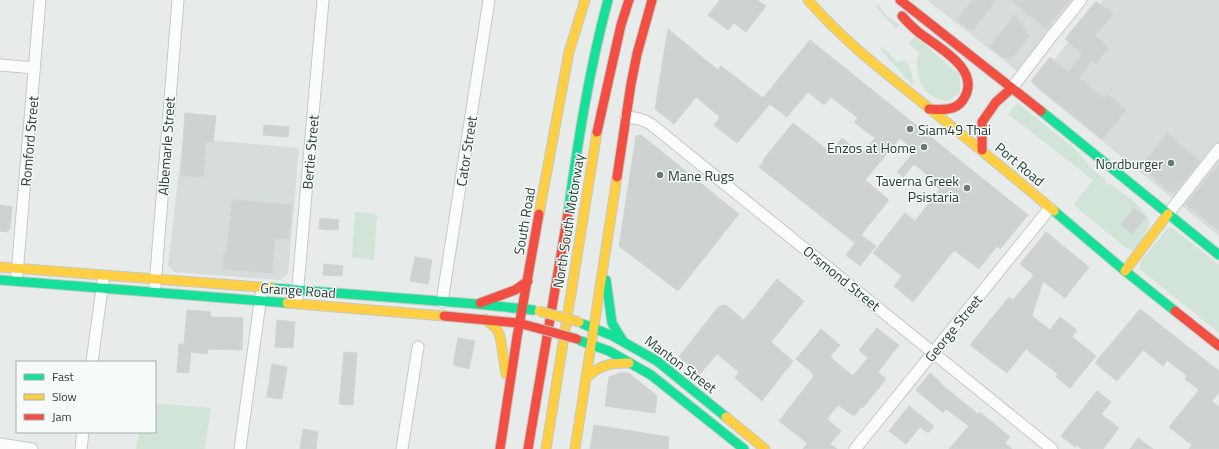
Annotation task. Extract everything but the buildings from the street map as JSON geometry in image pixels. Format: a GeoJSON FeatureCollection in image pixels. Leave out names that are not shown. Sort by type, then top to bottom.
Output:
{"type":"FeatureCollection","features":[{"type":"Feature","properties":{"kind":"main road","name":"South Road"},"geometry":{"type":"LineString","coordinates":[[500,449],[520,324],[569,52],[585,0]]}},
{"type":"Feature","properties":{"kind":"main road","name":"North South Motorway"},"geometry":{"type":"LineString","coordinates":[[528,449],[564,243],[581,123],[597,40],[608,0]]}},
{"type":"Feature","properties":{"kind":"main road","name":"North South Motorway"},"geometry":{"type":"LineString","coordinates":[[546,449],[599,122],[621,25],[629,0]]}},
{"type":"Feature","properties":{"kind":"main road"},"geometry":{"type":"LineString","coordinates":[[575,449],[626,117],[637,54],[652,0]]}},
{"type":"Feature","properties":{"kind":"main road","name":"Port Road"},"geometry":{"type":"LineString","coordinates":[[808,0],[827,22],[868,59],[982,150],[1125,271],[1219,346]]}},
{"type":"Feature","properties":{"kind":"main road"},"geometry":{"type":"LineString","coordinates":[[890,0],[907,22],[960,64],[968,77],[967,93],[957,106],[946,110],[930,109]]}},
{"type":"Feature","properties":{"kind":"main road"},"geometry":{"type":"LineString","coordinates":[[900,0],[1219,255]]}},
{"type":"Feature","properties":{"kind":"main road"},"geometry":{"type":"LineString","coordinates":[[569,52],[573,8]]}},
{"type":"Feature","properties":{"kind":"main road"},"geometry":{"type":"LineString","coordinates":[[982,150],[983,142],[980,134],[982,122],[996,102],[1012,88]]}},
{"type":"Feature","properties":{"kind":"main road"},"geometry":{"type":"LineString","coordinates":[[1125,271],[1168,214]]}},
{"type":"Feature","properties":{"kind":"main road"},"geometry":{"type":"LineString","coordinates":[[604,262],[611,320],[615,330],[623,341]]}},
{"type":"Feature","properties":{"kind":"main road","name":"Grange Road"},"geometry":{"type":"LineString","coordinates":[[0,267],[523,308]]}},
{"type":"Feature","properties":{"kind":"main road","name":"Grange Road"},"geometry":{"type":"LineString","coordinates":[[0,280],[485,319],[537,328],[591,344]]}},
{"type":"Feature","properties":{"kind":"main road"},"geometry":{"type":"LineString","coordinates":[[476,304],[515,290],[528,281]]}},
{"type":"Feature","properties":{"kind":"main road","name":"Manton Street"},"geometry":{"type":"LineString","coordinates":[[523,308],[579,322],[623,341],[643,352],[666,368],[762,448]]}},
{"type":"Feature","properties":{"kind":"main road"},"geometry":{"type":"LineString","coordinates":[[485,319],[496,328],[500,336],[506,368],[508,394]]}},
{"type":"Feature","properties":{"kind":"main road","name":"Manton Street"},"geometry":{"type":"LineString","coordinates":[[591,344],[630,362],[662,383],[744,449]]}},
{"type":"Feature","properties":{"kind":"main road"},"geometry":{"type":"LineString","coordinates":[[586,378],[603,365],[630,362]]}},
{"type":"Feature","properties":{"kind":"street","name":"Romford Street"},"geometry":{"type":"LineString","coordinates":[[17,282],[40,0]]}},
{"type":"Feature","properties":{"kind":"street","name":"Albemarle Street"},"geometry":{"type":"LineString","coordinates":[[155,293],[178,0]]}},
{"type":"Feature","properties":{"kind":"street","name":"Bertie Street"},"geometry":{"type":"LineString","coordinates":[[296,304],[323,0]]}},
{"type":"Feature","properties":{"kind":"street","name":"Cator Street"},"geometry":{"type":"LineString","coordinates":[[442,302],[489,0]]}},
{"type":"Feature","properties":{"kind":"street"},"geometry":{"type":"LineString","coordinates":[[1012,88],[1081,0]]}},
{"type":"Feature","properties":{"kind":"street"},"geometry":{"type":"LineString","coordinates":[[0,65],[35,68]]}},
{"type":"Feature","properties":{"kind":"street","name":"Orsmond Street"},"geometry":{"type":"LineString","coordinates":[[626,117],[647,121],[1052,449]]}},
{"type":"Feature","properties":{"kind":"street"},"geometry":{"type":"LineString","coordinates":[[1168,214],[1219,148]]}},
{"type":"Feature","properties":{"kind":"street","name":"George Street"},"geometry":{"type":"LineString","coordinates":[[855,449],[1050,208]]}},
{"type":"Feature","properties":{"kind":"street"},"geometry":{"type":"LineString","coordinates":[[92,361],[103,275]]}},
{"type":"Feature","properties":{"kind":"street"},"geometry":{"type":"LineString","coordinates":[[240,449],[262,288]]}},
{"type":"Feature","properties":{"kind":"street"},"geometry":{"type":"LineString","coordinates":[[402,449],[418,347]]}},
{"type":"Feature","properties":{"kind":"street"},"geometry":{"type":"LineString","coordinates":[[81,449],[83,433]]}},
{"type":"Feature","properties":{"kind":"street"},"geometry":{"type":"LineString","coordinates":[[0,444],[32,449]]}},
{"type":"Feature","properties":{"kind":"shaded area"},"geometry":{"type":"Polygon","coordinates":[[[927,0],[1074,0],[1017,71],[927,0]]]}},
{"type":"Feature","properties":{"kind":"shaded area"},"geometry":{"type":"Polygon","coordinates":[[[1103,0],[1219,0],[1219,236],[1033,85],[1103,0]]]}},
{"type":"Feature","properties":{"kind":"shaded area"},"geometry":{"type":"Polygon","coordinates":[[[183,138],[299,148],[288,274],[280,280],[174,272],[168,265],[183,138]]]}},
{"type":"Feature","properties":{"kind":"green space"},"geometry":{"type":"Polygon","coordinates":[[[878,4],[889,18],[899,24],[896,29],[875,6],[878,4]]]}},
{"type":"Feature","properties":{"kind":"green space"},"geometry":{"type":"Polygon","coordinates":[[[915,36],[960,75],[960,93],[947,101],[940,100],[930,95],[926,91],[923,87],[917,69],[916,61],[919,53],[909,44],[915,36]]]}},
{"type":"Feature","properties":{"kind":"green space"},"geometry":{"type":"Polygon","coordinates":[[[882,46],[897,62],[904,60],[907,62],[911,71],[912,85],[880,49],[882,46]]]}},
{"type":"Feature","properties":{"kind":"green space"},"geometry":{"type":"Polygon","coordinates":[[[1017,103],[1074,148],[1093,170],[1106,180],[1106,184],[1109,183],[1140,207],[1145,213],[1149,219],[1149,224],[1136,252],[1124,246],[1076,207],[1074,204],[1093,180],[1008,114],[1017,103]]]}},
{"type":"Feature","properties":{"kind":"green space"},"geometry":{"type":"Polygon","coordinates":[[[355,212],[377,214],[374,260],[352,257],[355,212]]]}},
{"type":"Feature","properties":{"kind":"green space"},"geometry":{"type":"Polygon","coordinates":[[[1171,227],[1219,265],[1219,333],[1140,269],[1140,262],[1167,229],[1171,227]]]}},
{"type":"Feature","properties":{"kind":"green space"},"geometry":{"type":"Polygon","coordinates":[[[156,403],[211,408],[205,449],[136,449],[139,433],[156,433],[156,403]]]}},
{"type":"Feature","properties":{"kind":"traffic: fast"},"geometry":{"type":"LineString","coordinates":[[568,213],[585,106],[595,53],[608,0]]}},
{"type":"Feature","properties":{"kind":"traffic: fast"},"geometry":{"type":"LineString","coordinates":[[1041,111],[1219,255]]}},
{"type":"Feature","properties":{"kind":"traffic: fast"},"geometry":{"type":"LineString","coordinates":[[1054,211],[1175,311]]}},
{"type":"Feature","properties":{"kind":"traffic: fast"},"geometry":{"type":"LineString","coordinates":[[0,280],[287,303]]}},
{"type":"Feature","properties":{"kind":"traffic: fast"},"geometry":{"type":"LineString","coordinates":[[606,280],[612,323],[623,341]]}},
{"type":"Feature","properties":{"kind":"traffic: fast"},"geometry":{"type":"LineString","coordinates":[[272,288],[533,310]]}},
{"type":"Feature","properties":{"kind":"traffic: fast"},"geometry":{"type":"LineString","coordinates":[[583,324],[613,336],[657,361],[726,417]]}},
{"type":"Feature","properties":{"kind":"traffic: fast"},"geometry":{"type":"LineString","coordinates":[[581,341],[609,351],[651,375],[744,449]]}},
{"type":"Feature","properties":{"kind":"traffic: slow"},"geometry":{"type":"LineString","coordinates":[[539,214],[569,52],[585,0]]}},
{"type":"Feature","properties":{"kind":"traffic: slow"},"geometry":{"type":"LineString","coordinates":[[808,0],[837,31],[869,59],[1054,211]]}},
{"type":"Feature","properties":{"kind":"traffic: slow"},"geometry":{"type":"LineString","coordinates":[[546,449],[597,132]]}},
{"type":"Feature","properties":{"kind":"traffic: slow"},"geometry":{"type":"LineString","coordinates":[[575,449],[617,177]]}},
{"type":"Feature","properties":{"kind":"traffic: slow"},"geometry":{"type":"LineString","coordinates":[[1125,271],[1168,214]]}},
{"type":"Feature","properties":{"kind":"traffic: slow"},"geometry":{"type":"LineString","coordinates":[[0,267],[272,288]]}},
{"type":"Feature","properties":{"kind":"traffic: slow"},"geometry":{"type":"LineString","coordinates":[[287,303],[444,316]]}},
{"type":"Feature","properties":{"kind":"traffic: slow"},"geometry":{"type":"LineString","coordinates":[[539,311],[579,322]]}},
{"type":"Feature","properties":{"kind":"traffic: slow"},"geometry":{"type":"LineString","coordinates":[[485,319],[496,328],[500,336],[506,374]]}},
{"type":"Feature","properties":{"kind":"traffic: slow"},"geometry":{"type":"LineString","coordinates":[[586,378],[596,370],[606,366],[629,363]]}},
{"type":"Feature","properties":{"kind":"traffic: slow"},"geometry":{"type":"LineString","coordinates":[[726,417],[765,449]]}},
{"type":"Feature","properties":{"kind":"traffic: jam"},"geometry":{"type":"LineString","coordinates":[[597,132],[621,25],[629,0]]}},
{"type":"Feature","properties":{"kind":"traffic: jam"},"geometry":{"type":"LineString","coordinates":[[617,177],[631,84],[637,54],[652,0]]}},
{"type":"Feature","properties":{"kind":"traffic: jam"},"geometry":{"type":"LineString","coordinates":[[900,0],[1041,111]]}},
{"type":"Feature","properties":{"kind":"traffic: jam"},"geometry":{"type":"LineString","coordinates":[[902,16],[922,35],[950,55],[964,71],[968,80],[968,90],[960,104],[948,109],[929,109]]}},
{"type":"Feature","properties":{"kind":"traffic: jam"},"geometry":{"type":"LineString","coordinates":[[982,150],[982,122],[996,102],[1012,88]]}},
{"type":"Feature","properties":{"kind":"traffic: jam"},"geometry":{"type":"LineString","coordinates":[[528,449],[568,213]]}},
{"type":"Feature","properties":{"kind":"traffic: jam"},"geometry":{"type":"LineString","coordinates":[[500,449],[517,337],[539,214]]}},
{"type":"Feature","properties":{"kind":"traffic: jam"},"geometry":{"type":"LineString","coordinates":[[480,303],[515,290],[528,281]]}},
{"type":"Feature","properties":{"kind":"traffic: jam"},"geometry":{"type":"LineString","coordinates":[[1175,311],[1219,346]]}},
{"type":"Feature","properties":{"kind":"traffic: jam"},"geometry":{"type":"LineString","coordinates":[[444,316],[518,323],[537,328]]}},
{"type":"Feature","properties":{"kind":"traffic: jam"},"geometry":{"type":"LineString","coordinates":[[537,328],[577,339]]}},
{"type":"Feature","properties":{"kind":"place","name":"Siam49 Thai"},"geometry":{"type":"Point","coordinates":[910,129]}},
{"type":"Feature","properties":{"kind":"place","name":"Enzos at Home"},"geometry":{"type":"Point","coordinates":[924,147]}},
{"type":"Feature","properties":{"kind":"place","name":"Nordburger"},"geometry":{"type":"Point","coordinates":[1171,163]}},
{"type":"Feature","properties":{"kind":"place","name":"Mane Rugs"},"geometry":{"type":"Point","coordinates":[660,175]}},
{"type":"Feature","properties":{"kind":"place","name":"Taverna Greek Psistaria"},"geometry":{"type":"Point","coordinates":[967,188]}}]}
